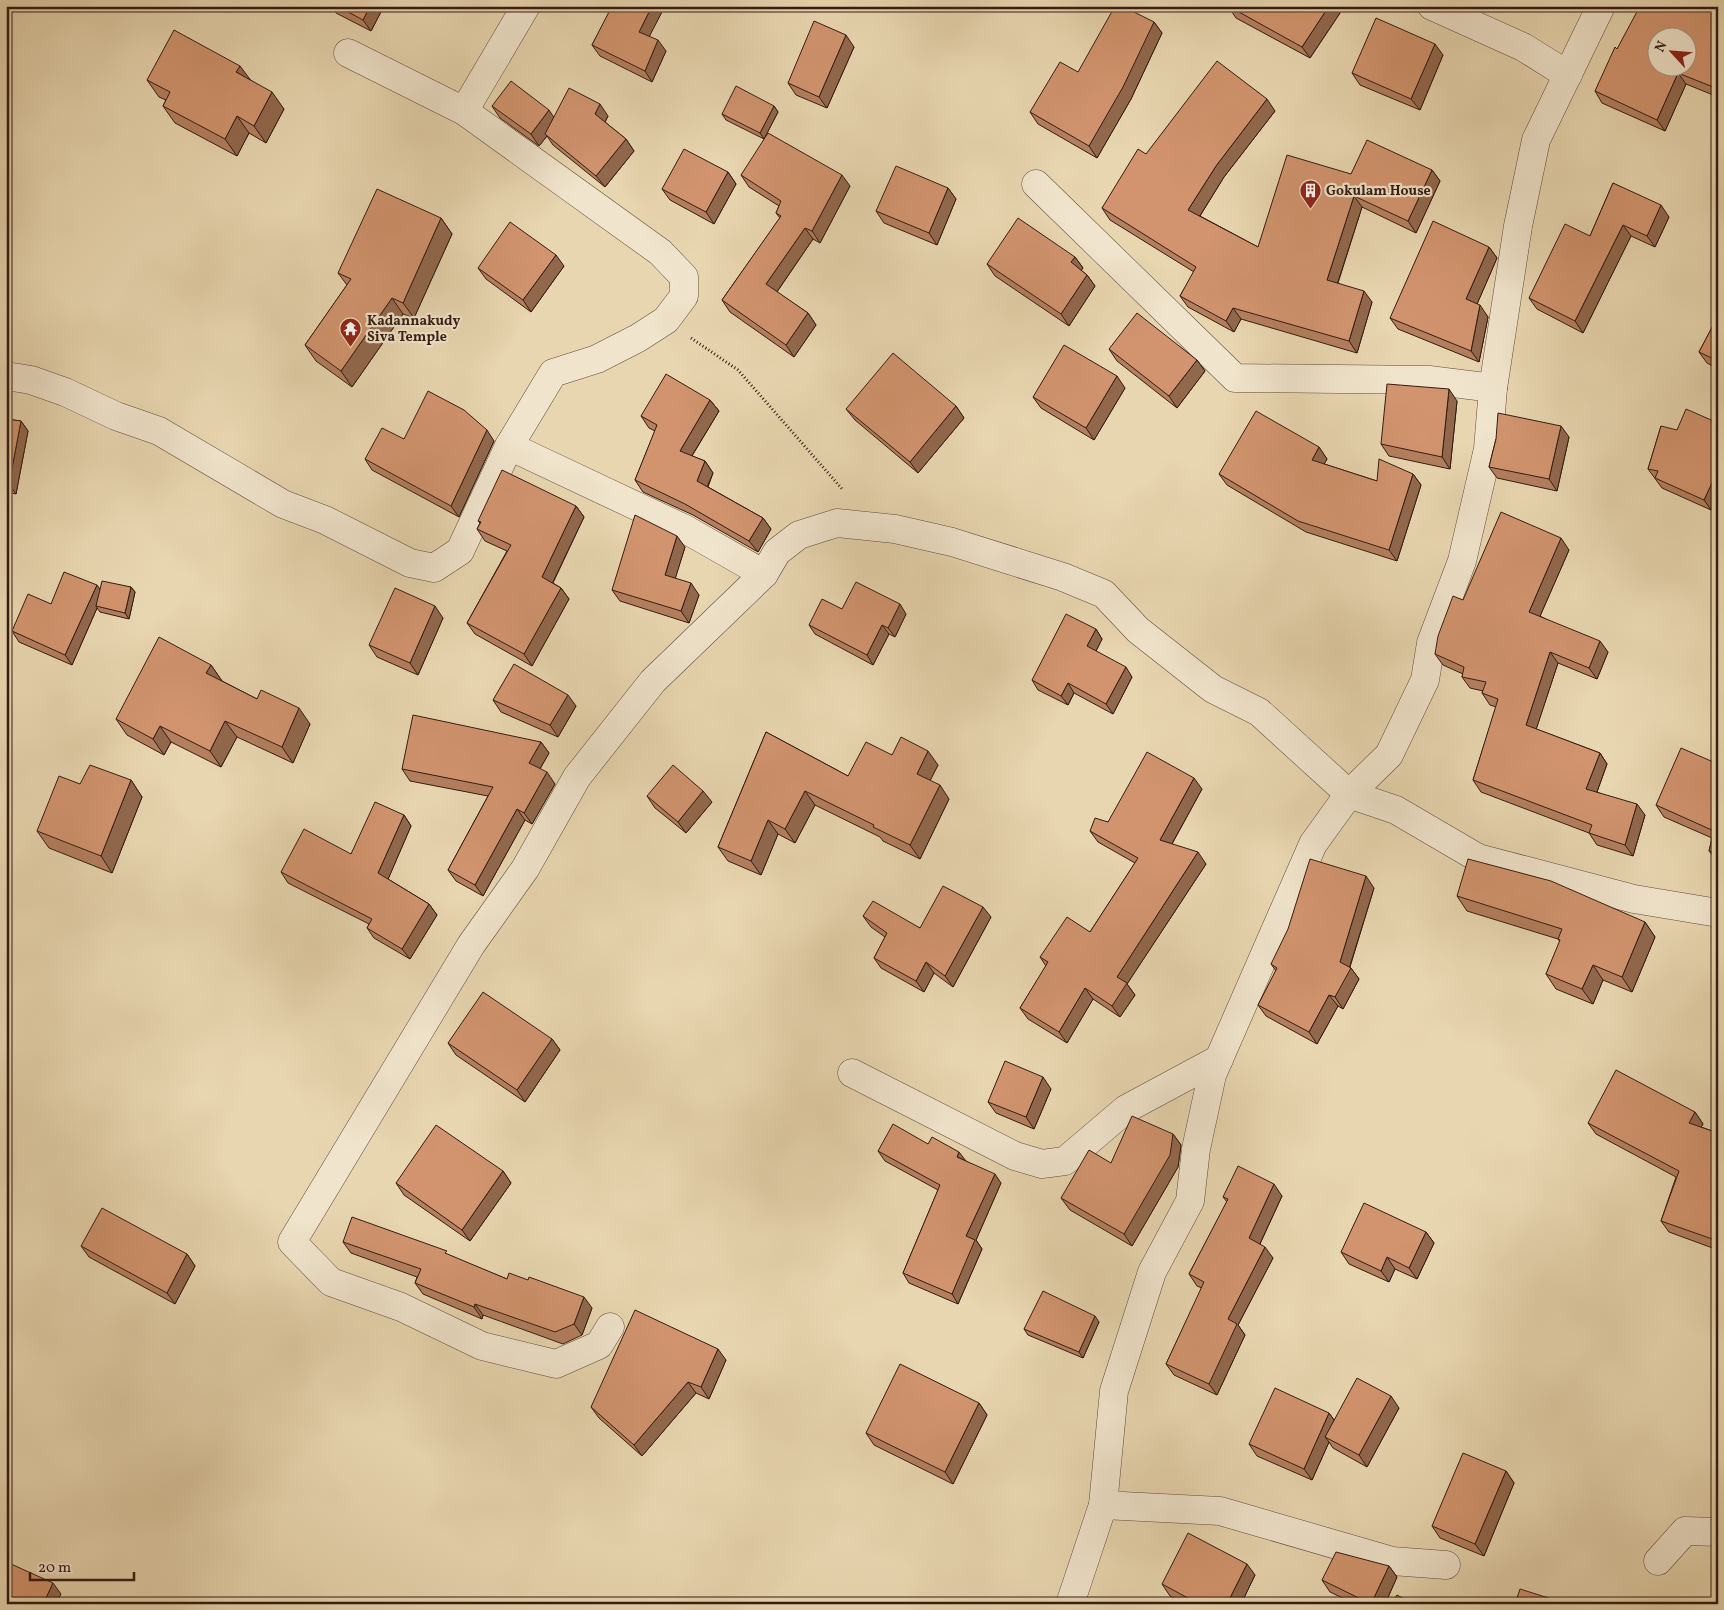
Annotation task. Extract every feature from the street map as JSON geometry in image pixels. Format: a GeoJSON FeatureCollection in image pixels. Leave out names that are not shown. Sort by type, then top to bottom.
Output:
{"type":"FeatureCollection","features":[{"type":"Feature","properties":{"kind":"street"},"geometry":{"type":"LineString","coordinates":[[464,111],[526,6]]}},
{"type":"Feature","properties":{"kind":"street"},"geometry":{"type":"LineString","coordinates":[[1432,6],[1523,47],[1568,75]]}},
{"type":"Feature","properties":{"kind":"street"},"geometry":{"type":"LineString","coordinates":[[1070,1604],[1103,1505],[1114,1391],[1152,1272],[1190,1201],[1196,1149],[1212,1075],[1313,844],[1349,794],[1389,755],[1425,680],[1430,643],[1462,561],[1486,458],[1493,388],[1518,226],[1536,140],[1601,6]]}},
{"type":"Feature","properties":{"kind":"street"},"geometry":{"type":"LineString","coordinates":[[6,376],[31,380],[65,392],[116,416],[159,431],[283,504],[326,520],[410,563],[434,568],[460,551],[508,446],[553,374],[597,359],[638,338],[666,320],[684,296],[684,277],[660,252],[464,111],[348,53]]}},
{"type":"Feature","properties":{"kind":"street"},"geometry":{"type":"LineString","coordinates":[[1036,184],[1235,378],[1429,380],[1493,388]]}},
{"type":"Feature","properties":{"kind":"street"},"geometry":{"type":"LineString","coordinates":[[508,446],[686,529],[764,574]]}},
{"type":"Feature","properties":{"kind":"street"},"geometry":{"type":"LineString","coordinates":[[610,1328],[598,1345],[556,1364],[482,1346],[401,1308],[331,1282],[292,1242],[471,946],[525,869],[577,777],[653,680],[764,574],[777,552],[799,535],[837,523],[895,529],[952,542],[1063,577],[1104,594],[1138,630],[1213,689],[1259,712],[1349,794],[1396,810],[1478,858],[1634,899],[1718,913]]}},
{"type":"Feature","properties":{"kind":"street"},"geometry":{"type":"LineString","coordinates":[[852,1073],[1015,1156],[1042,1164],[1065,1161],[1126,1109],[1219,1059]]}},
{"type":"Feature","properties":{"kind":"street"},"geometry":{"type":"LineString","coordinates":[[1103,1505],[1220,1511],[1392,1561],[1446,1565]]}},
{"type":"Feature","properties":{"kind":"street"},"geometry":{"type":"LineString","coordinates":[[1658,1561],[1685,1531],[1718,1532]]}},
{"type":"Feature","properties":{"kind":"path"},"geometry":{"type":"LineString","coordinates":[[666,320],[738,370],[876,528]]}},
{"type":"Feature","properties":{"kind":"building"},"geometry":{"type":"Polygon","coordinates":[[[337,6],[370,6],[363,20],[337,6]]]}},
{"type":"Feature","properties":{"kind":"building"},"geometry":{"type":"Polygon","coordinates":[[[612,6],[652,6],[639,32],[658,40],[645,71],[592,45],[612,6]]]}},
{"type":"Feature","properties":{"kind":"building"},"geometry":{"type":"Polygon","coordinates":[[[1115,6],[1122,6],[1154,22],[1123,87],[1089,146],[1030,112],[1060,62],[1078,72],[1115,6]]]}},
{"type":"Feature","properties":{"kind":"building"},"geometry":{"type":"Polygon","coordinates":[[[1228,6],[1329,6],[1302,47],[1228,6]]]}},
{"type":"Feature","properties":{"kind":"building"},"geometry":{"type":"Polygon","coordinates":[[[1640,6],[1718,6],[1718,89],[1690,78],[1696,78],[1696,28],[1646,28],[1646,78],[1676,78],[1657,120],[1595,91],[1615,47],[1617,49],[1640,6]]]}},
{"type":"Feature","properties":{"kind":"building"},"geometry":{"type":"Polygon","coordinates":[[[1376,18],[1435,44],[1411,99],[1352,73],[1376,18]]]}},
{"type":"Feature","properties":{"kind":"building"},"geometry":{"type":"Polygon","coordinates":[[[814,21],[846,35],[819,97],[788,83],[814,21]]]}},
{"type":"Feature","properties":{"kind":"building"},"geometry":{"type":"Polygon","coordinates":[[[174,30],[240,66],[236,72],[272,92],[254,126],[237,116],[225,139],[163,106],[170,92],[147,80],[174,30]]]}},
{"type":"Feature","properties":{"kind":"building"},"geometry":{"type":"Polygon","coordinates":[[[1217,61],[1267,99],[1216,166],[1188,210],[1258,247],[1287,155],[1351,174],[1367,140],[1432,170],[1408,221],[1354,196],[1327,280],[1364,291],[1349,341],[1233,308],[1226,321],[1180,296],[1196,267],[1102,208],[1138,149],[1146,154],[1217,61]]]}},
{"type":"Feature","properties":{"kind":"building"},"geometry":{"type":"Polygon","coordinates":[[[511,81],[549,110],[531,134],[492,106],[511,81]]]}},
{"type":"Feature","properties":{"kind":"building"},"geometry":{"type":"Polygon","coordinates":[[[736,86],[774,106],[760,133],[722,114],[736,86]]]}},
{"type":"Feature","properties":{"kind":"building"},"geometry":{"type":"Polygon","coordinates":[[[569,88],[600,104],[595,114],[626,139],[596,176],[545,134],[569,88]]]}},
{"type":"Feature","properties":{"kind":"building"},"geometry":{"type":"Polygon","coordinates":[[[768,133],[842,175],[812,231],[805,228],[766,284],[808,313],[786,345],[722,300],[781,216],[776,213],[781,201],[741,175],[768,133]]]}},
{"type":"Feature","properties":{"kind":"building"},"geometry":{"type":"Polygon","coordinates":[[[684,149],[728,172],[706,212],[662,189],[684,149]]]}},
{"type":"Feature","properties":{"kind":"building"},"geometry":{"type":"Polygon","coordinates":[[[896,166],[948,188],[929,233],[876,211],[896,166]]]}},
{"type":"Feature","properties":{"kind":"building"},"geometry":{"type":"Polygon","coordinates":[[[1613,183],[1661,205],[1647,236],[1623,225],[1575,321],[1529,298],[1565,224],[1590,236],[1613,183]]]}},
{"type":"Feature","properties":{"kind":"building"},"geometry":{"type":"Polygon","coordinates":[[[377,189],[441,218],[403,303],[392,298],[341,371],[305,345],[351,279],[338,273],[377,189]]]}},
{"type":"Feature","properties":{"kind":"building"},"geometry":{"type":"Polygon","coordinates":[[[1018,218],[1075,257],[1071,262],[1087,275],[1061,314],[987,264],[1018,218]]]}},
{"type":"Feature","properties":{"kind":"building"},"geometry":{"type":"Polygon","coordinates":[[[1433,221],[1489,247],[1466,299],[1480,305],[1471,351],[1390,318],[1433,221]]]}},
{"type":"Feature","properties":{"kind":"building"},"geometry":{"type":"Polygon","coordinates":[[[510,222],[556,255],[523,300],[478,268],[510,222]]]}},
{"type":"Feature","properties":{"kind":"building"},"geometry":{"type":"Polygon","coordinates":[[[1137,313],[1197,360],[1169,396],[1109,349],[1137,313]]]}},
{"type":"Feature","properties":{"kind":"building"},"geometry":{"type":"Polygon","coordinates":[[[1718,316],[1718,361],[1699,352],[1718,316]]]}},
{"type":"Feature","properties":{"kind":"building"},"geometry":{"type":"Polygon","coordinates":[[[1064,345],[1117,376],[1086,428],[1033,397],[1064,345]]]}},
{"type":"Feature","properties":{"kind":"building"},"geometry":{"type":"Polygon","coordinates":[[[893,353],[956,406],[910,462],[846,409],[893,353]]]}},
{"type":"Feature","properties":{"kind":"building"},"geometry":{"type":"Polygon","coordinates":[[[666,374],[710,400],[680,451],[705,461],[697,481],[763,518],[749,541],[685,504],[635,480],[657,425],[641,416],[666,374]]]}},
{"type":"Feature","properties":{"kind":"building"},"geometry":{"type":"Polygon","coordinates":[[[1387,384],[1449,389],[1442,457],[1381,444],[1387,384]]]}},
{"type":"Feature","properties":{"kind":"building"},"geometry":{"type":"Polygon","coordinates":[[[428,391],[464,410],[487,430],[451,506],[365,459],[382,428],[404,439],[428,391]]]}},
{"type":"Feature","properties":{"kind":"building"},"geometry":{"type":"Polygon","coordinates":[[[1686,409],[1718,423],[1718,470],[1704,500],[1655,478],[1658,471],[1648,469],[1661,426],[1677,430],[1686,409]]]}},
{"type":"Feature","properties":{"kind":"building"},"geometry":{"type":"Polygon","coordinates":[[[1256,411],[1319,447],[1312,460],[1377,481],[1379,459],[1413,474],[1389,550],[1298,521],[1219,474],[1256,411]]]}},
{"type":"Feature","properties":{"kind":"building"},"geometry":{"type":"Polygon","coordinates":[[[1498,413],[1561,426],[1549,479],[1489,467],[1496,439],[1498,413]]]}},
{"type":"Feature","properties":{"kind":"building"},"geometry":{"type":"Polygon","coordinates":[[[6,419],[21,421],[9,484],[6,483],[6,419]]]}},
{"type":"Feature","properties":{"kind":"building"},"geometry":{"type":"Polygon","coordinates":[[[502,470],[576,506],[542,577],[561,588],[524,654],[467,623],[511,545],[477,529],[481,522],[478,521],[502,470]]]}},
{"type":"Feature","properties":{"kind":"building"},"geometry":{"type":"Polygon","coordinates":[[[1501,512],[1561,538],[1529,612],[1600,641],[1589,668],[1550,652],[1526,725],[1600,753],[1586,789],[1637,804],[1625,845],[1589,833],[1592,825],[1473,780],[1498,699],[1482,693],[1486,682],[1462,677],[1464,667],[1435,654],[1438,636],[1453,596],[1463,600],[1501,512]]]}},
{"type":"Feature","properties":{"kind":"building"},"geometry":{"type":"Polygon","coordinates":[[[635,515],[677,536],[665,575],[691,583],[681,611],[612,590],[635,515]]]}},
{"type":"Feature","properties":{"kind":"building"},"geometry":{"type":"Polygon","coordinates":[[[64,572],[97,585],[65,655],[12,631],[28,594],[51,604],[64,572]]]}},
{"type":"Feature","properties":{"kind":"building"},"geometry":{"type":"Polygon","coordinates":[[[102,581],[131,587],[125,613],[96,606],[102,581]]]}},
{"type":"Feature","properties":{"kind":"building"},"geometry":{"type":"Polygon","coordinates":[[[856,582],[900,604],[888,628],[882,625],[867,655],[809,625],[822,599],[842,609],[856,582]]]}},
{"type":"Feature","properties":{"kind":"building"},"geometry":{"type":"Polygon","coordinates":[[[395,588],[435,606],[410,663],[369,645],[395,588]]]}},
{"type":"Feature","properties":{"kind":"building"},"geometry":{"type":"Polygon","coordinates":[[[1066,614],[1096,629],[1087,646],[1126,667],[1106,704],[1068,683],[1061,696],[1032,680],[1066,614]]]}},
{"type":"Feature","properties":{"kind":"building"},"geometry":{"type":"Polygon","coordinates":[[[159,637],[211,665],[206,673],[257,699],[261,690],[299,708],[282,747],[225,721],[210,751],[160,726],[153,739],[116,719],[159,637]]]}},
{"type":"Feature","properties":{"kind":"building"},"geometry":{"type":"Polygon","coordinates":[[[514,664],[568,695],[550,725],[493,700],[514,664]]]}},
{"type":"Feature","properties":{"kind":"building"},"geometry":{"type":"Polygon","coordinates":[[[413,715],[541,742],[529,763],[547,772],[524,813],[517,809],[475,885],[448,870],[493,787],[402,769],[413,715]]]}},
{"type":"Feature","properties":{"kind":"building"},"geometry":{"type":"Polygon","coordinates":[[[766,732],[848,776],[866,742],[892,755],[901,737],[928,751],[917,774],[940,785],[910,845],[805,791],[785,829],[768,820],[751,861],[718,847],[766,732]]]}},
{"type":"Feature","properties":{"kind":"building"},"geometry":{"type":"Polygon","coordinates":[[[1681,748],[1718,764],[1718,853],[1709,851],[1714,831],[1656,805],[1681,748]]]}},
{"type":"Feature","properties":{"kind":"building"},"geometry":{"type":"Polygon","coordinates":[[[1147,752],[1194,778],[1160,840],[1198,852],[1117,977],[1127,983],[1112,1006],[1085,988],[1059,1032],[1020,1008],[1048,962],[1040,957],[1067,917],[1090,932],[1138,858],[1090,831],[1095,818],[1108,822],[1147,752]]]}},
{"type":"Feature","properties":{"kind":"building"},"geometry":{"type":"Polygon","coordinates":[[[90,765],[131,780],[101,856],[37,831],[59,776],[80,784],[90,765]]]}},
{"type":"Feature","properties":{"kind":"building"},"geometry":{"type":"Polygon","coordinates":[[[673,765],[703,791],[678,822],[647,796],[673,765]]]}},
{"type":"Feature","properties":{"kind":"building"},"geometry":{"type":"Polygon","coordinates":[[[375,802],[404,815],[378,873],[429,904],[402,949],[367,928],[372,919],[281,872],[304,829],[351,854],[375,802]]]}},
{"type":"Feature","properties":{"kind":"building"},"geometry":{"type":"Polygon","coordinates":[[[1310,859],[1366,876],[1340,962],[1351,968],[1335,997],[1329,995],[1309,1032],[1258,1005],[1277,968],[1271,964],[1288,929],[1310,859]]]}},
{"type":"Feature","properties":{"kind":"building"},"geometry":{"type":"Polygon","coordinates":[[[1468,859],[1551,881],[1645,922],[1622,977],[1593,965],[1582,989],[1546,974],[1560,940],[1558,939],[1562,929],[1457,896],[1468,859]]]}},
{"type":"Feature","properties":{"kind":"building"},"geometry":{"type":"Polygon","coordinates":[[[943,886],[983,907],[945,976],[926,962],[916,981],[874,958],[887,933],[863,916],[873,901],[920,928],[943,886]]]}},
{"type":"Feature","properties":{"kind":"building"},"geometry":{"type":"Polygon","coordinates":[[[483,992],[552,1039],[517,1090],[448,1043],[483,992]]]}},
{"type":"Feature","properties":{"kind":"building"},"geometry":{"type":"Polygon","coordinates":[[[1005,1061],[1043,1077],[1026,1117],[988,1102],[1005,1061]]]}},
{"type":"Feature","properties":{"kind":"building"},"geometry":{"type":"Polygon","coordinates":[[[1616,1070],[1695,1112],[1689,1123],[1718,1133],[1718,1241],[1661,1221],[1679,1171],[1588,1123],[1616,1070]]]}},
{"type":"Feature","properties":{"kind":"building"},"geometry":{"type":"Polygon","coordinates":[[[1132,1116],[1173,1134],[1170,1155],[1124,1234],[1061,1198],[1089,1150],[1111,1163],[1132,1116]]]}},
{"type":"Feature","properties":{"kind":"building"},"geometry":{"type":"Polygon","coordinates":[[[893,1124],[928,1144],[932,1137],[959,1152],[957,1157],[995,1174],[966,1236],[975,1240],[952,1294],[903,1273],[940,1185],[878,1151],[893,1124]]]}},
{"type":"Feature","properties":{"kind":"building"},"geometry":{"type":"Polygon","coordinates":[[[436,1125],[503,1171],[462,1230],[396,1183],[436,1125]]]}},
{"type":"Feature","properties":{"kind":"building"},"geometry":{"type":"Polygon","coordinates":[[[1238,1166],[1274,1184],[1249,1238],[1265,1247],[1228,1319],[1237,1324],[1209,1384],[1166,1364],[1204,1282],[1189,1274],[1228,1199],[1223,1197],[1238,1166]]]}},
{"type":"Feature","properties":{"kind":"building"},"geometry":{"type":"Polygon","coordinates":[[[1364,1203],[1426,1232],[1409,1268],[1387,1257],[1381,1271],[1341,1252],[1364,1203]]]}},
{"type":"Feature","properties":{"kind":"building"},"geometry":{"type":"Polygon","coordinates":[[[102,1208],[187,1254],[167,1293],[81,1246],[102,1208]]]}},
{"type":"Feature","properties":{"kind":"building"},"geometry":{"type":"Polygon","coordinates":[[[352,1217],[447,1251],[445,1253],[507,1279],[509,1273],[528,1280],[529,1277],[584,1297],[574,1324],[555,1332],[475,1304],[474,1307],[415,1283],[421,1269],[343,1242],[352,1217]]]}},
{"type":"Feature","properties":{"kind":"building"},"geometry":{"type":"Polygon","coordinates":[[[1043,1291],[1095,1316],[1079,1352],[1024,1329],[1043,1291]]]}},
{"type":"Feature","properties":{"kind":"building"},"geometry":{"type":"Polygon","coordinates":[[[635,1310],[718,1349],[701,1387],[688,1382],[634,1445],[591,1407],[635,1310]]]}},
{"type":"Feature","properties":{"kind":"building"},"geometry":{"type":"Polygon","coordinates":[[[900,1364],[979,1403],[945,1472],[866,1433],[900,1364]]]}},
{"type":"Feature","properties":{"kind":"building"},"geometry":{"type":"Polygon","coordinates":[[[1357,1378],[1391,1396],[1359,1455],[1325,1437],[1357,1378]]]}},
{"type":"Feature","properties":{"kind":"building"},"geometry":{"type":"Polygon","coordinates":[[[1275,1388],[1329,1413],[1304,1469],[1249,1444],[1275,1388]]]}},
{"type":"Feature","properties":{"kind":"building"},"geometry":{"type":"Polygon","coordinates":[[[1463,1453],[1506,1471],[1475,1544],[1432,1526],[1463,1453]]]}},
{"type":"Feature","properties":{"kind":"building"},"geometry":{"type":"Polygon","coordinates":[[[1188,1533],[1247,1564],[1227,1604],[1199,1604],[1162,1584],[1188,1533]]]}},
{"type":"Feature","properties":{"kind":"building"},"geometry":{"type":"Polygon","coordinates":[[[1336,1552],[1389,1566],[1371,1604],[1322,1580],[1336,1552]]]}},
{"type":"Feature","properties":{"kind":"building"},"geometry":{"type":"Polygon","coordinates":[[[11,1564],[53,1583],[43,1604],[6,1604],[6,1575],[11,1564]]]}},
{"type":"Feature","properties":{"kind":"building"},"geometry":{"type":"Polygon","coordinates":[[[1520,1589],[1558,1601],[1557,1604],[1515,1604],[1520,1589]]]}},
{"type":"Feature","properties":{"kind":"building"},"geometry":{"type":"Polygon","coordinates":[[[1397,1595],[1413,1604],[1392,1604],[1397,1595]]]}},
{"type":"Feature","properties":{"kind":"place","name":"Gokulam House"},"geometry":{"type":"Point","coordinates":[1310,209]}},
{"type":"Feature","properties":{"kind":"place","name":"Kadannakudy Siva Temple"},"geometry":{"type":"Point","coordinates":[351,347]}}]}
